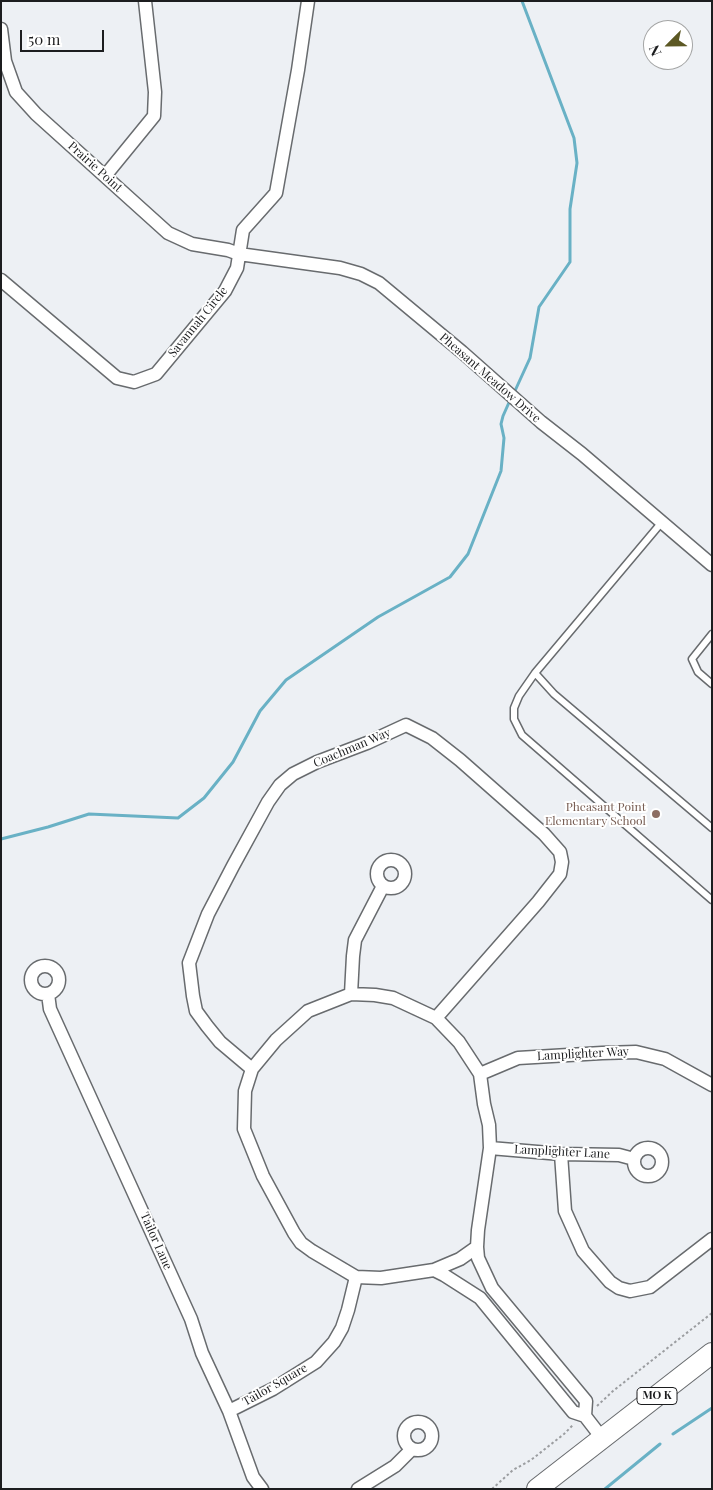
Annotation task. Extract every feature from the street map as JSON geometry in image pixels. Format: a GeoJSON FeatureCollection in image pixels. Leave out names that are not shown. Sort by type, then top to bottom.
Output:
{"type":"FeatureCollection","features":[{"type":"Feature","properties":{"kind":"main road","name":"MO K"},"geometry":{"type":"LineString","coordinates":[[537,1489],[712,1353]]}},
{"type":"Feature","properties":{"kind":"street"},"geometry":{"type":"LineString","coordinates":[[105,176],[154,116],[155,92],[145,1]]}},
{"type":"Feature","properties":{"kind":"street","name":"Savannah Circle"},"geometry":{"type":"LineString","coordinates":[[1,280],[118,378],[134,382],[156,374],[226,290],[237,268],[243,230],[276,193],[308,1]]}},
{"type":"Feature","properties":{"kind":"street","name":"Prairie Point"},"geometry":{"type":"LineString","coordinates":[[1,29],[5,61],[16,92],[36,114],[168,233],[192,244],[228,250],[239,254]]}},
{"type":"Feature","properties":{"kind":"street","name":"Pheasant Meadow Drive"},"geometry":{"type":"LineString","coordinates":[[239,254],[340,268],[361,274],[379,283],[541,422],[582,454],[712,564]]}},
{"type":"Feature","properties":{"kind":"street","name":"Coachman Way"},"geometry":{"type":"LineString","coordinates":[[252,1069],[220,1042],[196,1011],[189,963],[208,914],[268,802],[280,785],[293,774],[317,762],[367,743],[406,725],[432,738],[474,772],[549,840],[560,852],[562,862],[560,874],[538,902],[436,1018]]}},
{"type":"Feature","properties":{"kind":"street"},"geometry":{"type":"LineString","coordinates":[[351,994],[355,940],[383,886]]}},
{"type":"Feature","properties":{"kind":"street","name":"Tailor Lane"},"geometry":{"type":"LineString","coordinates":[[48,994],[50,1010],[191,1319],[202,1353],[229,1411],[253,1477],[262,1489]]}},
{"type":"Feature","properties":{"kind":"street"},"geometry":{"type":"LineString","coordinates":[[477,1247],[460,1259],[434,1270],[381,1278],[356,1277],[301,1243],[263,1176],[244,1129],[246,1091],[252,1069],[276,1040],[308,1011],[351,994],[393,998],[436,1018],[459,1042],[480,1074],[489,1125],[490,1148],[478,1230],[478,1258],[492,1288],[586,1401],[585,1416]]}},
{"type":"Feature","properties":{"kind":"street","name":"Lamplighter Way"},"geometry":{"type":"LineString","coordinates":[[480,1074],[518,1058],[636,1052],[665,1059],[712,1085]]}},
{"type":"Feature","properties":{"kind":"street","name":"Lamplighter Lane"},"geometry":{"type":"LineString","coordinates":[[490,1148],[561,1154],[619,1155],[634,1159]]}},
{"type":"Feature","properties":{"kind":"street"},"geometry":{"type":"LineString","coordinates":[[561,1154],[564,1211],[583,1251],[610,1282],[620,1288],[630,1291],[650,1288],[712,1239]]}},
{"type":"Feature","properties":{"kind":"street"},"geometry":{"type":"LineString","coordinates":[[434,1270],[480,1298],[573,1412],[585,1416],[602,1438]]}},
{"type":"Feature","properties":{"kind":"street","name":"Tailor Square"},"geometry":{"type":"LineString","coordinates":[[229,1411],[274,1388],[316,1362],[334,1342],[342,1328],[356,1277]]}},
{"type":"Feature","properties":{"kind":"street"},"geometry":{"type":"LineString","coordinates":[[480,1298],[492,1288]]}},
{"type":"Feature","properties":{"kind":"street"},"geometry":{"type":"LineString","coordinates":[[517,1343],[529,1333]]}},
{"type":"Feature","properties":{"kind":"street"},"geometry":{"type":"LineString","coordinates":[[358,1489],[395,1466],[412,1449]]}},
{"type":"Feature","properties":{"kind":"lane"},"geometry":{"type":"LineString","coordinates":[[662,522],[535,673],[519,696],[514,708],[514,719],[522,735],[712,900]]}},
{"type":"Feature","properties":{"kind":"lane"},"geometry":{"type":"LineString","coordinates":[[712,634],[709,643],[692,659],[698,672],[712,684]]}},
{"type":"Feature","properties":{"kind":"lane"},"geometry":{"type":"LineString","coordinates":[[535,673],[554,694],[712,828]]}},
{"type":"Feature","properties":{"kind":"path"},"geometry":{"type":"LineString","coordinates":[[492,1489],[513,1470],[531,1460],[564,1434],[613,1391],[712,1312]]}},
{"type":"Feature","properties":{"kind":"waterway"},"geometry":{"type":"LineString","coordinates":[[514,393],[530,358],[539,307],[570,262],[570,209],[577,163],[574,138],[522,1]]}},
{"type":"Feature","properties":{"kind":"waterway"},"geometry":{"type":"LineString","coordinates":[[1,839],[89,814],[178,818],[204,798],[233,762],[260,711],[286,680],[378,617],[450,577],[468,554],[501,471],[504,438],[501,424],[511,398]]}},
{"type":"Feature","properties":{"kind":"waterway"},"geometry":{"type":"LineString","coordinates":[[673,1434],[712,1408]]}},
{"type":"Feature","properties":{"kind":"waterway"},"geometry":{"type":"LineString","coordinates":[[605,1489],[660,1444]]}},
{"type":"Feature","properties":{"kind":"place","name":"Pheasant Point Elementary School"},"geometry":{"type":"Point","coordinates":[656,814]}}]}
